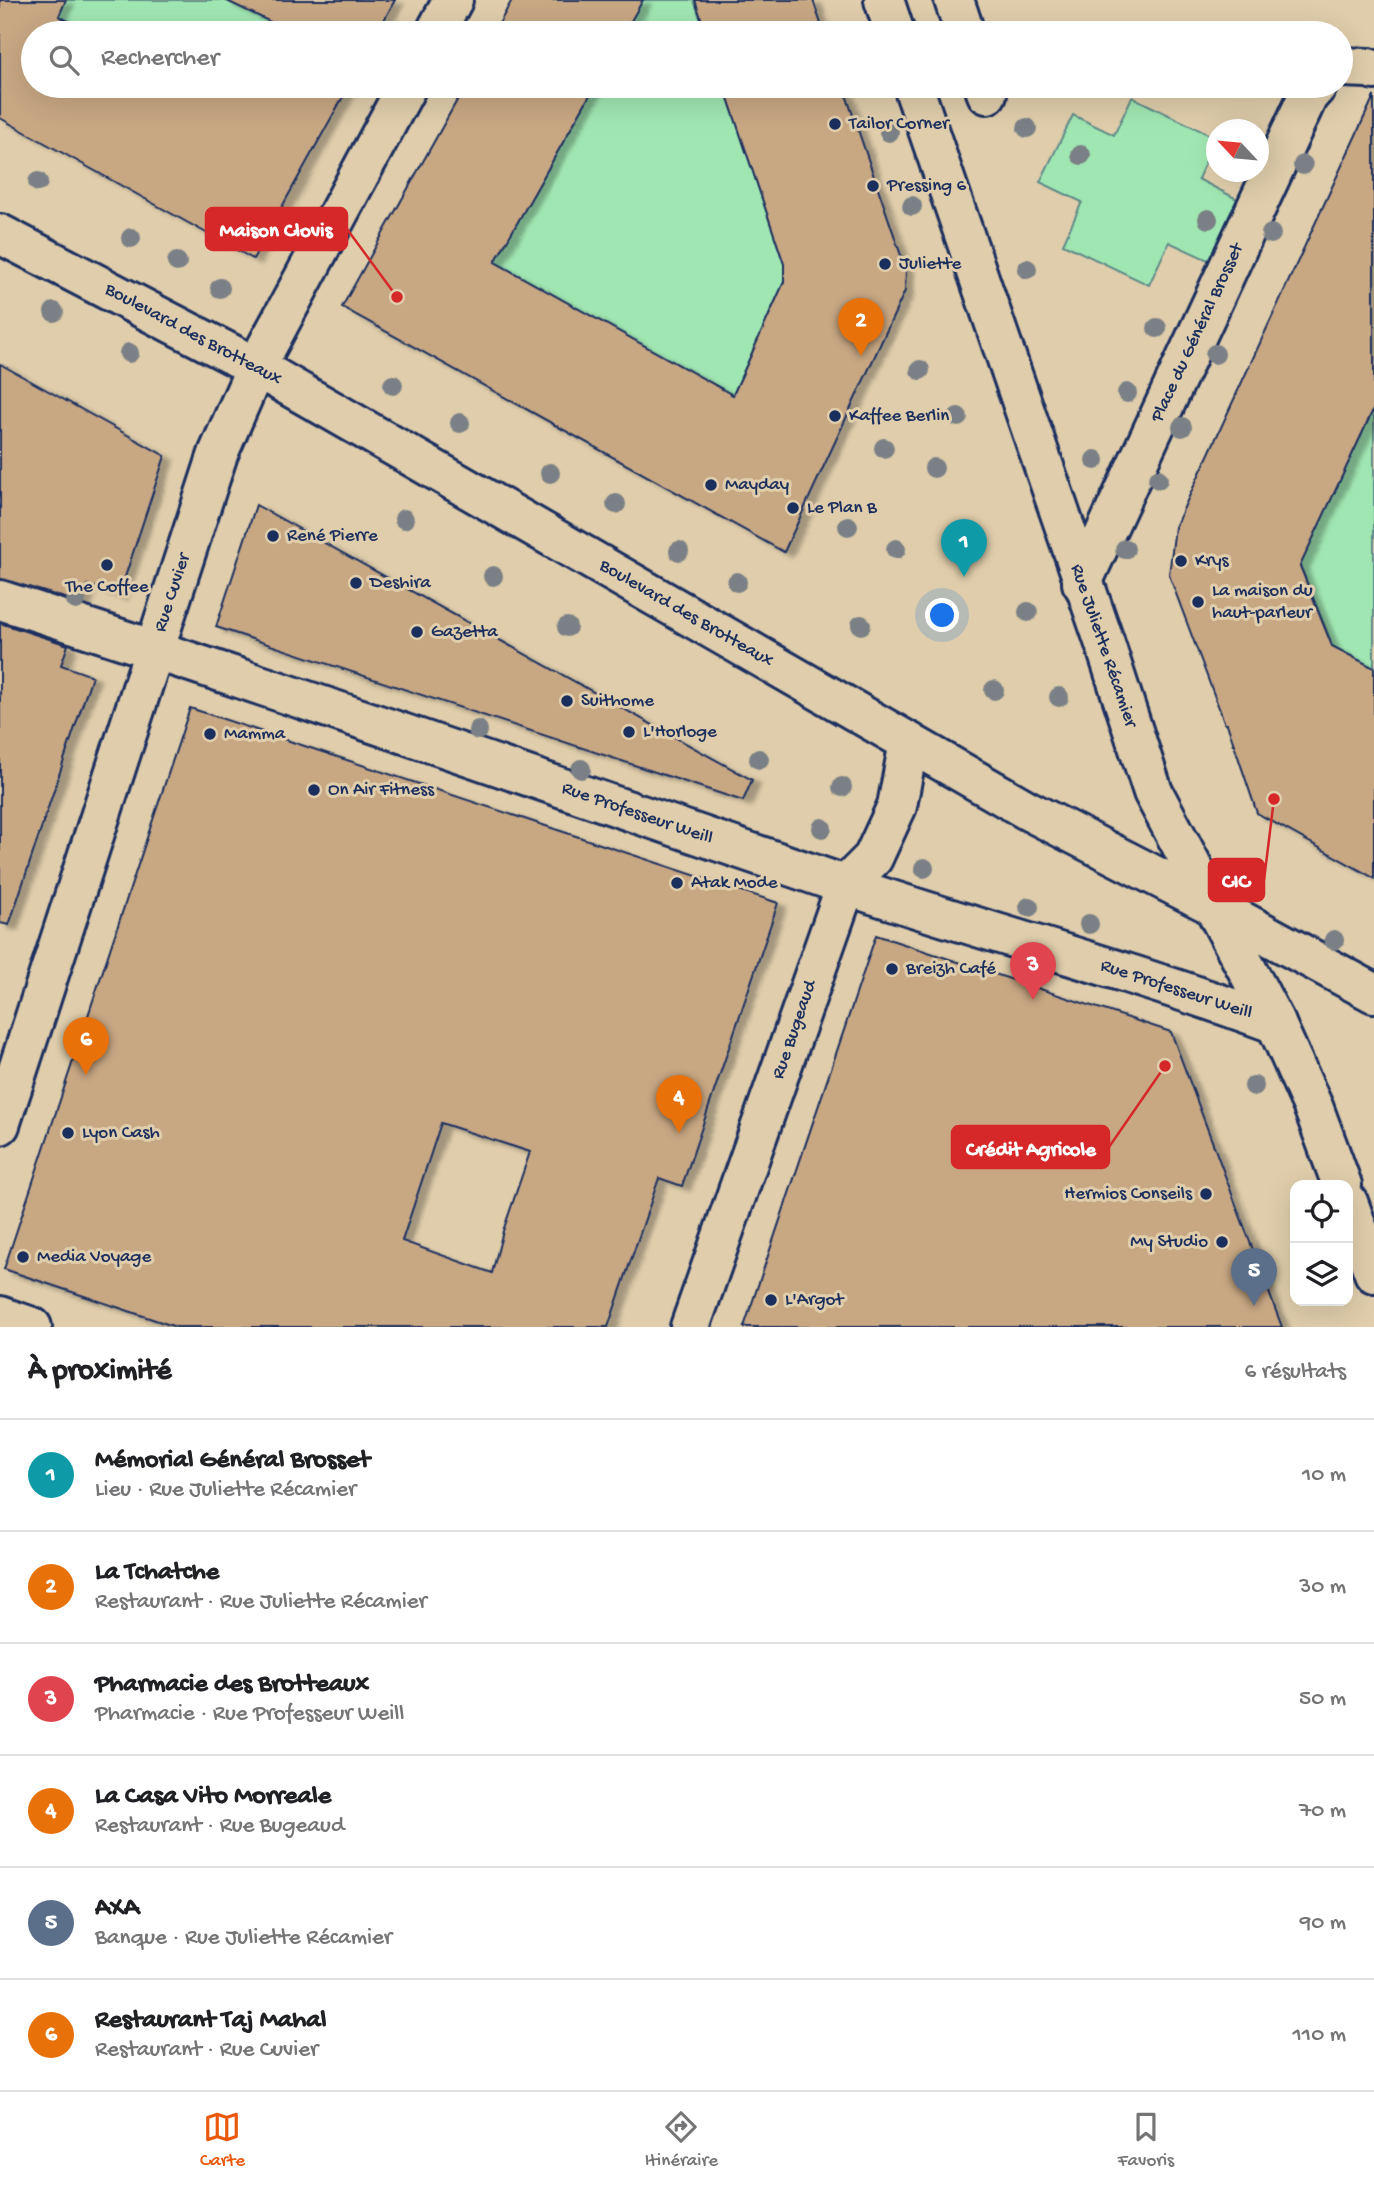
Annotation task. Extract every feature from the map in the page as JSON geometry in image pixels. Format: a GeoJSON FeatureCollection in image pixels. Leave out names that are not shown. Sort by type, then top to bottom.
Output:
{"type":"FeatureCollection","features":[{"type":"Feature","properties":{"kind":"street"},"geometry":{"type":"LineString","coordinates":[[442,21],[453,0]]}},
{"type":"Feature","properties":{"kind":"street"},"geometry":{"type":"LineString","coordinates":[[884,0],[891,21]]}},
{"type":"Feature","properties":{"kind":"street"},"geometry":{"type":"LineString","coordinates":[[954,0],[961,21]]}},
{"type":"Feature","properties":{"kind":"street"},"geometry":{"type":"LineString","coordinates":[[1353,67],[1374,70]]}},
{"type":"Feature","properties":{"kind":"street","name":"Rue Cuvier"},"geometry":{"type":"LineString","coordinates":[[0,1125],[218,454],[256,367],[401,98]]}},
{"type":"Feature","properties":{"kind":"street","name":"Rue Juliette Récamier"},"geometry":{"type":"LineString","coordinates":[[917,98],[1104,641],[1153,792],[1276,1024],[1314,1110],[1340,1180]]}},
{"type":"Feature","properties":{"kind":"street","name":"Place du Général Brosset"},"geometry":{"type":"LineString","coordinates":[[1082,583],[1307,98]]}},
{"type":"Feature","properties":{"kind":"street","name":"Boulevard des Brotteaux"},"geometry":{"type":"LineString","coordinates":[[0,234],[256,367],[1027,810],[1214,906],[1374,993]]}},
{"type":"Feature","properties":{"kind":"street","name":"Rue Professeur Weill"},"geometry":{"type":"LineString","coordinates":[[0,600],[155,649],[943,918],[1210,999],[1276,1024]]}},
{"type":"Feature","properties":{"kind":"street","name":"Rue Bugeaud"},"geometry":{"type":"LineString","coordinates":[[690,1327],[846,885],[873,858],[897,806],[909,742]]}},
{"type":"Feature","properties":{"kind":"street"},"geometry":{"type":"LineString","coordinates":[[1353,1216],[1374,1273]]}},
{"type":"Feature","properties":{"kind":"street"},"geometry":{"type":"LineString","coordinates":[[0,1316],[32,1327]]}},
{"type":"Feature","properties":{"kind":"green space"},"geometry":{"type":"Polygon","coordinates":[[[61,0],[285,0],[274,21],[58,21],[55,16],[61,0]]]}},
{"type":"Feature","properties":{"kind":"green space"},"geometry":{"type":"Polygon","coordinates":[[[642,0],[694,0],[701,21],[631,21],[642,0]]]}},
{"type":"Feature","properties":{"kind":"green space"},"geometry":{"type":"Polygon","coordinates":[[[588,98],[728,98],[784,264],[784,282],[731,399],[720,388],[472,251],[512,232],[588,98]]]}},
{"type":"Feature","properties":{"kind":"green space"},"geometry":{"type":"Polygon","coordinates":[[[1132,98],[1134,98],[1206,133],[1206,161],[1198,179],[1239,200],[1210,261],[1169,242],[1149,285],[1063,244],[1082,202],[1040,182],[1073,115],[1114,135],[1132,98]]]}},
{"type":"Feature","properties":{"kind":"green space"},"geometry":{"type":"Polygon","coordinates":[[[1374,408],[1374,668],[1329,645],[1330,639],[1300,565],[1374,408]]]}},
{"type":"Feature","properties":{"kind":"building"},"geometry":{"type":"Polygon","coordinates":[[[0,0],[66,0],[59,16],[68,21],[21,21],[21,98],[342,98],[253,259],[0,118],[0,0]]]}},
{"type":"Feature","properties":{"kind":"building"},"geometry":{"type":"Polygon","coordinates":[[[225,0],[395,0],[384,21],[268,21],[225,0]]]}},
{"type":"Feature","properties":{"kind":"building"},"geometry":{"type":"Polygon","coordinates":[[[512,0],[643,0],[631,21],[501,21],[512,0]]]}},
{"type":"Feature","properties":{"kind":"building"},"geometry":{"type":"Polygon","coordinates":[[[695,0],[813,0],[820,21],[702,21],[695,0]]]}},
{"type":"Feature","properties":{"kind":"building"},"geometry":{"type":"Polygon","coordinates":[[[1374,96],[1374,408],[1300,566],[1332,646],[1374,668],[1374,878],[1257,813],[1227,724],[1169,575],[1175,527],[1374,96]]]}},
{"type":"Feature","properties":{"kind":"building"},"geometry":{"type":"Polygon","coordinates":[[[458,98],[588,98],[495,262],[733,395],[784,282],[784,264],[728,98],[847,98],[906,270],[905,291],[784,552],[342,307],[458,98]]]}},
{"type":"Feature","properties":{"kind":"building"},"geometry":{"type":"Polygon","coordinates":[[[0,364],[165,456],[119,595],[88,585],[82,603],[0,579],[0,364]]]}},
{"type":"Feature","properties":{"kind":"building"},"geometry":{"type":"Polygon","coordinates":[[[256,505],[752,780],[743,801],[216,627],[256,505]]]}},
{"type":"Feature","properties":{"kind":"building"},"geometry":{"type":"Polygon","coordinates":[[[0,623],[68,645],[61,665],[92,676],[9,925],[0,923],[0,623]]]}},
{"type":"Feature","properties":{"kind":"building"},"geometry":{"type":"Polygon","coordinates":[[[190,708],[778,903],[682,1186],[659,1178],[608,1327],[176,1327],[4,1269],[190,708]],[[441,1123],[402,1241],[492,1273],[530,1152],[441,1123]]]}},
{"type":"Feature","properties":{"kind":"building"},"geometry":{"type":"Polygon","coordinates":[[[876,935],[1171,1032],[1282,1327],[744,1327],[876,935]]]}},
{"type":"Feature","properties":{"kind":"place","name":"Tailor Corner"},"geometry":{"type":"Point","coordinates":[835,124]}},
{"type":"Feature","properties":{"kind":"place","name":"Pressing 6"},"geometry":{"type":"Point","coordinates":[873,186]}},
{"type":"Feature","properties":{"kind":"place","name":"Juliette"},"geometry":{"type":"Point","coordinates":[885,264]}},
{"type":"Feature","properties":{"kind":"place","name":"Maison Clovis"},"geometry":{"type":"Point","coordinates":[397,297]}},
{"type":"Feature","properties":{"kind":"place","name":"La Tchatche"},"geometry":{"type":"Point","coordinates":[861,356]}},
{"type":"Feature","properties":{"kind":"place","name":"Kaffee Berlin"},"geometry":{"type":"Point","coordinates":[835,416]}},
{"type":"Feature","properties":{"kind":"place","name":"Mayday"},"geometry":{"type":"Point","coordinates":[711,485]}},
{"type":"Feature","properties":{"kind":"place","name":"Le Plan B"},"geometry":{"type":"Point","coordinates":[793,508]}},
{"type":"Feature","properties":{"kind":"place","name":"René Pierre"},"geometry":{"type":"Point","coordinates":[273,536]}},
{"type":"Feature","properties":{"kind":"place","name":"Krys"},"geometry":{"type":"Point","coordinates":[1181,561]}},
{"type":"Feature","properties":{"kind":"place","name":"The Coffee"},"geometry":{"type":"Point","coordinates":[107,565]}},
{"type":"Feature","properties":{"kind":"place","name":"Mémorial Général Brosset"},"geometry":{"type":"Point","coordinates":[964,577]}},
{"type":"Feature","properties":{"kind":"place","name":"Deshira"},"geometry":{"type":"Point","coordinates":[356,583]}},
{"type":"Feature","properties":{"kind":"place","name":"La maison du haut-parleur"},"geometry":{"type":"Point","coordinates":[1198,602]}},
{"type":"Feature","properties":{"kind":"place","name":"Gazetta"},"geometry":{"type":"Point","coordinates":[417,632]}},
{"type":"Feature","properties":{"kind":"place","name":"Suithome"},"geometry":{"type":"Point","coordinates":[567,701]}},
{"type":"Feature","properties":{"kind":"place","name":"L'Horloge"},"geometry":{"type":"Point","coordinates":[629,732]}},
{"type":"Feature","properties":{"kind":"place","name":"Mamma"},"geometry":{"type":"Point","coordinates":[210,734]}},
{"type":"Feature","properties":{"kind":"place","name":"On Air Fitness"},"geometry":{"type":"Point","coordinates":[314,790]}},
{"type":"Feature","properties":{"kind":"place","name":"CIC"},"geometry":{"type":"Point","coordinates":[1274,799]}},
{"type":"Feature","properties":{"kind":"place","name":"Atak Mode"},"geometry":{"type":"Point","coordinates":[677,883]}},
{"type":"Feature","properties":{"kind":"place","name":"Breizh Café"},"geometry":{"type":"Point","coordinates":[892,969]}},
{"type":"Feature","properties":{"kind":"place","name":"Pharmacie des Brotteaux"},"geometry":{"type":"Point","coordinates":[1033,1000]}},
{"type":"Feature","properties":{"kind":"place","name":"Crédit Agricole"},"geometry":{"type":"Point","coordinates":[1165,1066]}},
{"type":"Feature","properties":{"kind":"place","name":"Restaurant Taj Mahal"},"geometry":{"type":"Point","coordinates":[86,1075]}},
{"type":"Feature","properties":{"kind":"place","name":"Lyon Cash"},"geometry":{"type":"Point","coordinates":[68,1133]}},
{"type":"Feature","properties":{"kind":"place","name":"La Casa Vito Morreale"},"geometry":{"type":"Point","coordinates":[679,1133]}},
{"type":"Feature","properties":{"kind":"place","name":"Hermios Conseils"},"geometry":{"type":"Point","coordinates":[1206,1194]}},
{"type":"Feature","properties":{"kind":"place","name":"My Studio"},"geometry":{"type":"Point","coordinates":[1222,1242]}},
{"type":"Feature","properties":{"kind":"place","name":"Media Voyage"},"geometry":{"type":"Point","coordinates":[23,1257]}},
{"type":"Feature","properties":{"kind":"place","name":"L'Argot"},"geometry":{"type":"Point","coordinates":[771,1300]}},
{"type":"Feature","properties":{"kind":"place","name":"AXA"},"geometry":{"type":"Point","coordinates":[1254,1306]}}]}
